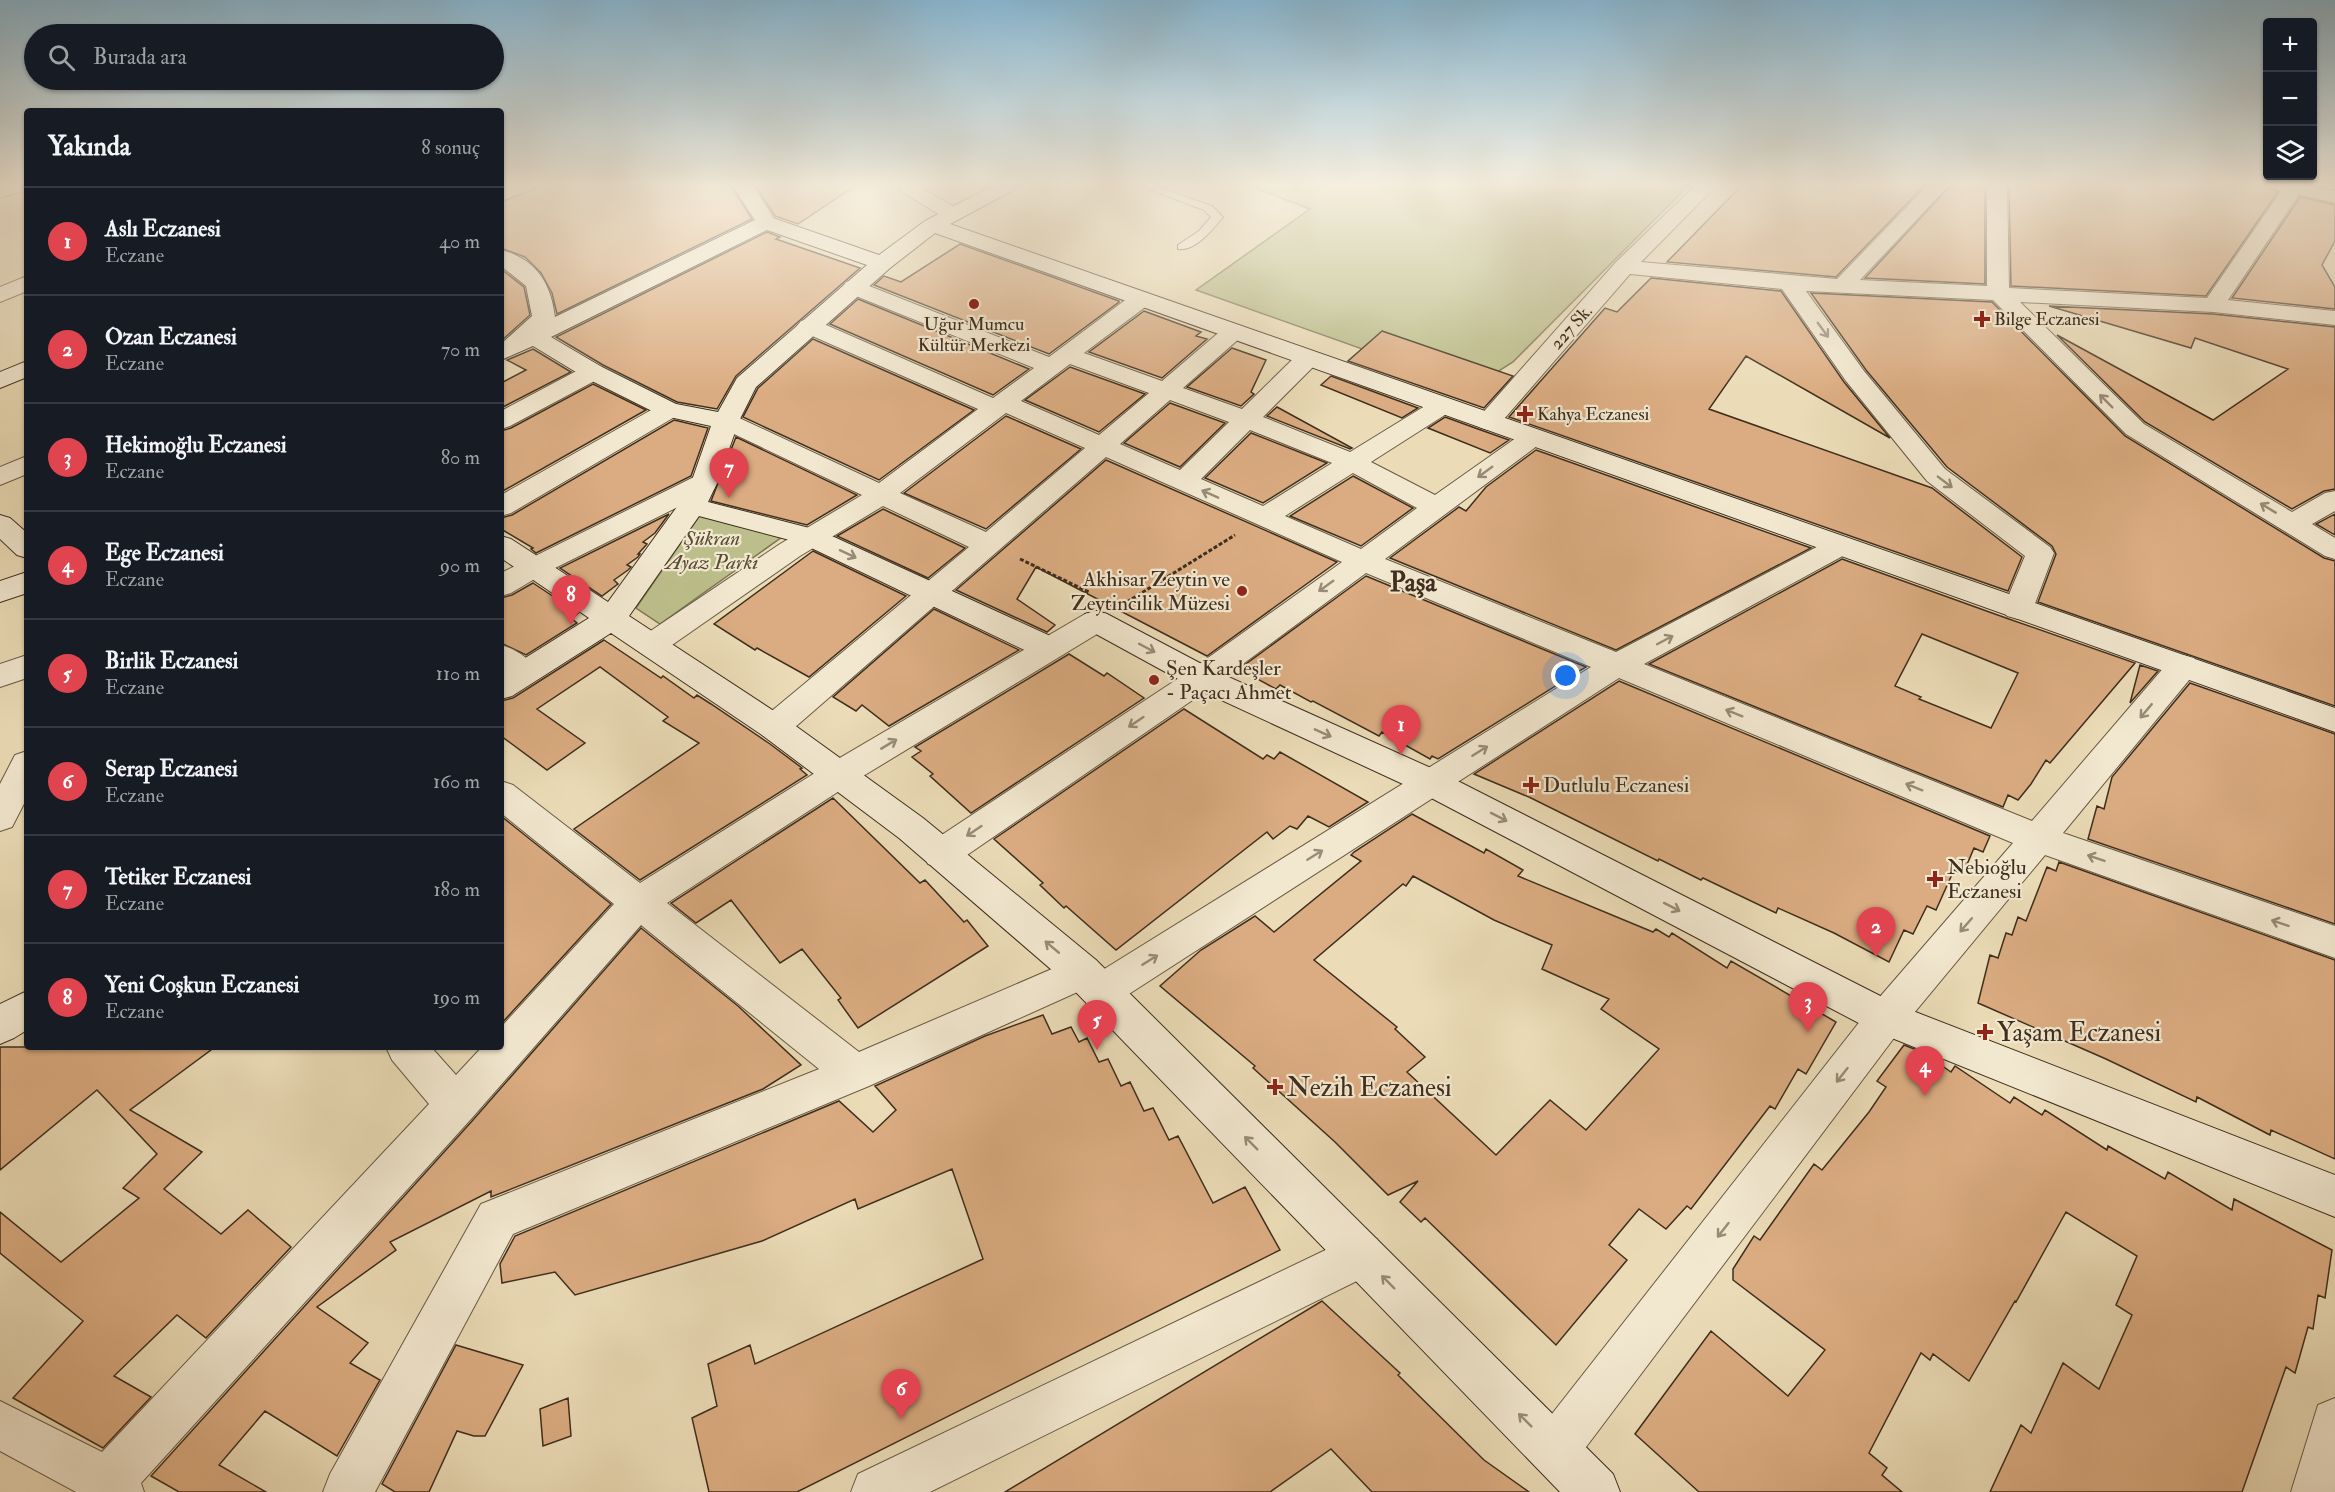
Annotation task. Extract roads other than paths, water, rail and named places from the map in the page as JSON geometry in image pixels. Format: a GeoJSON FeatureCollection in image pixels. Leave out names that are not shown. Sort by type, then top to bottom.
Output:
{"type":"FeatureCollection","features":[{"type":"Feature","properties":{"kind":"street"},"geometry":{"type":"LineString","coordinates":[[504,351],[702,254]]}},
{"type":"Feature","properties":{"kind":"street"},"geometry":{"type":"LineString","coordinates":[[855,254],[882,263]]}},
{"type":"Feature","properties":{"kind":"street"},"geometry":{"type":"LineString","coordinates":[[508,672],[612,618],[698,495],[726,421],[746,383],[895,254]]}},
{"type":"Feature","properties":{"kind":"street"},"geometry":{"type":"LineString","coordinates":[[1025,254],[1140,300],[1232,333],[2335,720]]}},
{"type":"Feature","properties":{"kind":"street","name":"227 Sk."},"geometry":{"type":"LineString","coordinates":[[1488,422],[1637,254]]}},
{"type":"Feature","properties":{"kind":"street"},"geometry":{"type":"LineString","coordinates":[[1843,285],[1873,254]]}},
{"type":"Feature","properties":{"kind":"street"},"geometry":{"type":"LineString","coordinates":[[1998,254],[1998,293],[2135,429],[2335,550]]}},
{"type":"Feature","properties":{"kind":"street"},"geometry":{"type":"LineString","coordinates":[[2213,305],[2244,254]]}},
{"type":"Feature","properties":{"kind":"street"},"geometry":{"type":"LineString","coordinates":[[504,259],[533,276],[542,296],[544,318],[504,351]]}},
{"type":"Feature","properties":{"kind":"street"},"geometry":{"type":"LineString","coordinates":[[1624,267],[1789,283],[2213,305],[2335,318]]}},
{"type":"Feature","properties":{"kind":"street"},"geometry":{"type":"LineString","coordinates":[[1789,283],[1855,376],[1936,475],[2040,553],[2018,609]]}},
{"type":"Feature","properties":{"kind":"street"},"geometry":{"type":"LineString","coordinates":[[0,295],[24,284]]}},
{"type":"Feature","properties":{"kind":"street"},"geometry":{"type":"LineString","coordinates":[[854,287],[1041,362]]}},
{"type":"Feature","properties":{"kind":"street"},"geometry":{"type":"LineString","coordinates":[[651,645],[811,537],[880,495],[1140,300]]}},
{"type":"Feature","properties":{"kind":"street"},"geometry":{"type":"LineString","coordinates":[[809,326],[1102,446],[1362,560],[2040,839],[2335,942]]}},
{"type":"Feature","properties":{"kind":"street"},"geometry":{"type":"LineString","coordinates":[[774,727],[989,545],[1232,333]]}},
{"type":"Feature","properties":{"kind":"street"},"geometry":{"type":"LineString","coordinates":[[534,337],[593,372],[669,411],[726,421],[989,545]]}},
{"type":"Feature","properties":{"kind":"street"},"geometry":{"type":"LineString","coordinates":[[1067,355],[1246,418],[1352,462],[1436,507]]}},
{"type":"Feature","properties":{"kind":"street"},"geometry":{"type":"LineString","coordinates":[[1183,482],[1307,359]]}},
{"type":"Feature","properties":{"kind":"street"},"geometry":{"type":"LineString","coordinates":[[0,381],[24,369]]}},
{"type":"Feature","properties":{"kind":"street"},"geometry":{"type":"LineString","coordinates":[[504,419],[593,372]]}},
{"type":"Feature","properties":{"kind":"street"},"geometry":{"type":"LineString","coordinates":[[1264,517],[1442,406]]}},
{"type":"Feature","properties":{"kind":"street"},"geometry":{"type":"LineString","coordinates":[[504,505],[669,411]]}},
{"type":"Feature","properties":{"kind":"street"},"geometry":{"type":"LineString","coordinates":[[941,854],[1202,678],[1532,438]]}},
{"type":"Feature","properties":{"kind":"street"},"geometry":{"type":"LineString","coordinates":[[0,477],[24,465]]}},
{"type":"Feature","properties":{"kind":"street"},"geometry":{"type":"LineString","coordinates":[[504,584],[533,567],[698,495],[811,537],[1048,648]]}},
{"type":"Feature","properties":{"kind":"street"},"geometry":{"type":"LineString","coordinates":[[2293,523],[2335,499]]}},
{"type":"Feature","properties":{"kind":"street"},"geometry":{"type":"LineString","coordinates":[[0,524],[24,546]]}},
{"type":"Feature","properties":{"kind":"street"},"geometry":{"type":"LineString","coordinates":[[348,1492],[497,1219],[855,1073],[1091,981],[1430,782],[1617,665],[1840,546]]}},
{"type":"Feature","properties":{"kind":"street"},"geometry":{"type":"LineString","coordinates":[[504,547],[774,727],[911,828],[1091,981],[1595,1492]]}},
{"type":"Feature","properties":{"kind":"street"},"geometry":{"type":"LineString","coordinates":[[0,592],[24,583]]}},
{"type":"Feature","properties":{"kind":"street"},"geometry":{"type":"LineString","coordinates":[[0,1425],[113,1487],[638,903],[838,775],[1108,614],[1202,678],[1430,782],[1886,1018],[2335,1196]]}},
{"type":"Feature","properties":{"kind":"street"},"geometry":{"type":"LineString","coordinates":[[1554,1450],[1886,1018],[2040,839],[2183,666]]}},
{"type":"Feature","properties":{"kind":"street"},"geometry":{"type":"LineString","coordinates":[[0,676],[24,667]]}},
{"type":"Feature","properties":{"kind":"street"},"geometry":{"type":"LineString","coordinates":[[0,817],[24,770]]}},
{"type":"Feature","properties":{"kind":"street"},"geometry":{"type":"LineString","coordinates":[[504,796],[855,1073]]}},
{"type":"Feature","properties":{"kind":"street"},"geometry":{"type":"LineString","coordinates":[[0,1026],[24,1010]]}},
{"type":"Feature","properties":{"kind":"street"},"geometry":{"type":"LineString","coordinates":[[409,1050],[456,1105]]}},
{"type":"Feature","properties":{"kind":"street"},"geometry":{"type":"LineString","coordinates":[[876,1492],[1361,1255]]}},
{"type":"Feature","properties":{"kind":"street"},"geometry":{"type":"LineString","coordinates":[[2316,1492],[2335,1422]]}},
{"type":"Feature","properties":{"kind":"place","name":"Uğur Mumcu Kültür Merkezi"},"geometry":{"type":"Point","coordinates":[974,304]}},
{"type":"Feature","properties":{"kind":"place","name":"Bilge Eczanesi"},"geometry":{"type":"Point","coordinates":[1982,319]}},
{"type":"Feature","properties":{"kind":"place","name":"Kahya Eczanesi"},"geometry":{"type":"Point","coordinates":[1525,414]}},
{"type":"Feature","properties":{"kind":"place","name":"Tetiker Eczanesi"},"geometry":{"type":"Point","coordinates":[729,498]}},
{"type":"Feature","properties":{"kind":"place","name":"Akhisar Zeytin ve Zeytincilik Müzesi"},"geometry":{"type":"Point","coordinates":[1242,591]}},
{"type":"Feature","properties":{"kind":"place","name":"Yeni Coşkun Eczanesi"},"geometry":{"type":"Point","coordinates":[571,625]}},
{"type":"Feature","properties":{"kind":"place","name":"Şen Kardeşler - Paçacı Ahmet"},"geometry":{"type":"Point","coordinates":[1154,680]}},
{"type":"Feature","properties":{"kind":"place","name":"Aslı Eczanesi"},"geometry":{"type":"Point","coordinates":[1401,755]}},
{"type":"Feature","properties":{"kind":"place","name":"Dutlulu Eczanesi"},"geometry":{"type":"Point","coordinates":[1531,785]}},
{"type":"Feature","properties":{"kind":"place","name":"Nebioğlu Eczanesi"},"geometry":{"type":"Point","coordinates":[1935,879]}},
{"type":"Feature","properties":{"kind":"place","name":"Ozan Eczanesi"},"geometry":{"type":"Point","coordinates":[1876,957]}},
{"type":"Feature","properties":{"kind":"place","name":"Hekimoğlu Eczanesi"},"geometry":{"type":"Point","coordinates":[1808,1032]}},
{"type":"Feature","properties":{"kind":"place","name":"Yaşam Eczanesi"},"geometry":{"type":"Point","coordinates":[1985,1032]}},
{"type":"Feature","properties":{"kind":"place","name":"Birlik Eczanesi"},"geometry":{"type":"Point","coordinates":[1097,1050]}},
{"type":"Feature","properties":{"kind":"place","name":"Nezih Eczanesi"},"geometry":{"type":"Point","coordinates":[1275,1087]}},
{"type":"Feature","properties":{"kind":"place","name":"Ege Eczanesi"},"geometry":{"type":"Point","coordinates":[1925,1096]}},
{"type":"Feature","properties":{"kind":"place","name":"Serap Eczanesi"},"geometry":{"type":"Point","coordinates":[901,1419]}},
{"type":"Feature","properties":{"kind":"district","name":"Paşa"},"geometry":{"type":"Point","coordinates":[1413,582]}},
{"type":"Feature","properties":{"kind":"park label","name":"Şükran Ayaz Parkı"},"geometry":{"type":"Point","coordinates":[712,550]}}]}
